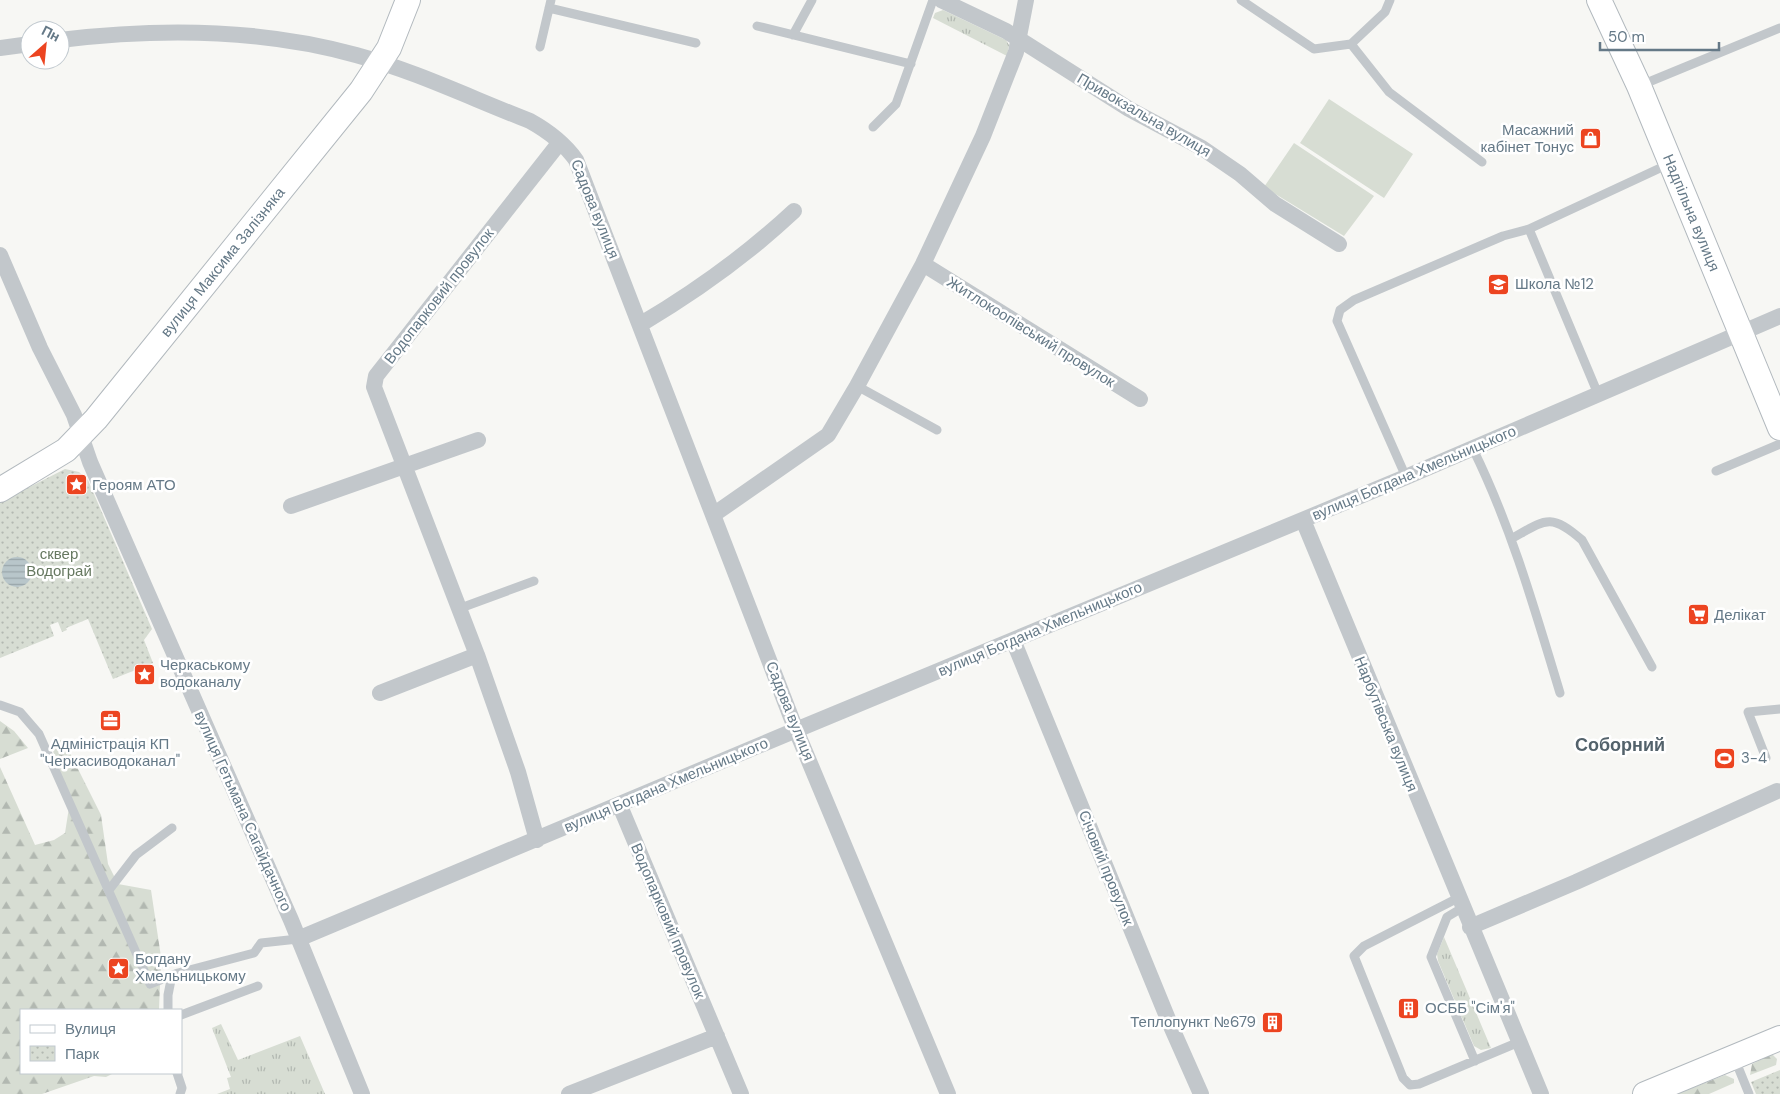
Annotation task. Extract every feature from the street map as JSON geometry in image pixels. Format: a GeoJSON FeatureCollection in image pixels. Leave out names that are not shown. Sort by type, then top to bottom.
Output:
{"type":"FeatureCollection","features":[{"type":"Feature","properties":{"kind":"main road","name":"вулиця Максима Залізняка"},"geometry":{"type":"LineString","coordinates":[[0,490],[58,455],[81,436],[348,107],[381,62],[394,38],[408,0]]}},
{"type":"Feature","properties":{"kind":"main road","name":"Надпільна вулиця"},"geometry":{"type":"LineString","coordinates":[[1599,0],[1639,86],[1780,428]]}},
{"type":"Feature","properties":{"kind":"main road"},"geometry":{"type":"LineString","coordinates":[[1645,1094],[1780,1038]]}},
{"type":"Feature","properties":{"kind":"street","name":"Привокзальна вулиця"},"geometry":{"type":"LineString","coordinates":[[941,0],[1019,39],[1129,109],[1202,148],[1240,174],[1274,204],[1339,244]]}},
{"type":"Feature","properties":{"kind":"street"},"geometry":{"type":"LineString","coordinates":[[714,515],[828,434],[857,386],[923,264],[987,128],[1010,70],[1019,39],[1026,0]]}},
{"type":"Feature","properties":{"kind":"street","name":"Садова вулиця"},"geometry":{"type":"LineString","coordinates":[[70,39],[146,32],[217,32],[341,51],[381,62],[530,121],[560,142],[576,160],[641,324],[796,730],[948,1094]]}},
{"type":"Feature","properties":{"kind":"street"},"geometry":{"type":"LineString","coordinates":[[0,48],[20,45]]}},
{"type":"Feature","properties":{"kind":"street","name":"Водопарковий провулок"},"geometry":{"type":"LineString","coordinates":[[537,840],[518,772],[478,655],[458,609],[374,387],[376,376],[560,142]]}},
{"type":"Feature","properties":{"kind":"street"},"geometry":{"type":"LineString","coordinates":[[641,324],[715,276],[794,210]]}},
{"type":"Feature","properties":{"kind":"street","name":"вулиця Гетьмана Сагайдачного"},"geometry":{"type":"LineString","coordinates":[[0,255],[46,362],[74,416],[90,462],[298,939],[362,1094]]}},
{"type":"Feature","properties":{"kind":"street","name":"Житлокоопівський провулок"},"geometry":{"type":"LineString","coordinates":[[923,264],[1140,399]]}},
{"type":"Feature","properties":{"kind":"street","name":"вулиця Богдана Хмельницького"},"geometry":{"type":"LineString","coordinates":[[298,939],[1406,477],[1780,316]]}},
{"type":"Feature","properties":{"kind":"street"},"geometry":{"type":"LineString","coordinates":[[291,506],[478,440]]}},
{"type":"Feature","properties":{"kind":"street","name":"Нарбутівська вулиця"},"geometry":{"type":"LineString","coordinates":[[1303,520],[1460,903],[1541,1094]]}},
{"type":"Feature","properties":{"kind":"street","name":"Січовий провулок"},"geometry":{"type":"LineString","coordinates":[[1013,640],[1162,1006],[1201,1094]]}},
{"type":"Feature","properties":{"kind":"street"},"geometry":{"type":"LineString","coordinates":[[380,693],[478,655]]}},
{"type":"Feature","properties":{"kind":"street"},"geometry":{"type":"LineString","coordinates":[[1470,927],[1585,878],[1777,791]]}},
{"type":"Feature","properties":{"kind":"street","name":"Водопарковий провулок"},"geometry":{"type":"LineString","coordinates":[[620,806],[741,1094]]}},
{"type":"Feature","properties":{"kind":"street"},"geometry":{"type":"LineString","coordinates":[[569,1094],[717,1036]]}},
{"type":"Feature","properties":{"kind":"lane"},"geometry":{"type":"LineString","coordinates":[[793,35],[812,0]]}},
{"type":"Feature","properties":{"kind":"lane"},"geometry":{"type":"LineString","coordinates":[[873,127],[896,104],[933,0]]}},
{"type":"Feature","properties":{"kind":"lane"},"geometry":{"type":"LineString","coordinates":[[1241,0],[1314,48],[1351,44],[1385,12],[1390,0]]}},
{"type":"Feature","properties":{"kind":"lane"},"geometry":{"type":"LineString","coordinates":[[540,47],[550,4],[696,43]]}},
{"type":"Feature","properties":{"kind":"lane"},"geometry":{"type":"LineString","coordinates":[[757,26],[911,64]]}},
{"type":"Feature","properties":{"kind":"lane"},"geometry":{"type":"LineString","coordinates":[[1639,86],[1780,28]]}},
{"type":"Feature","properties":{"kind":"lane"},"geometry":{"type":"LineString","coordinates":[[1351,44],[1389,92],[1482,162]]}},
{"type":"Feature","properties":{"kind":"lane"},"geometry":{"type":"LineString","coordinates":[[1406,477],[1337,321],[1344,305],[1502,236],[1529,229],[1671,163]]}},
{"type":"Feature","properties":{"kind":"lane"},"geometry":{"type":"LineString","coordinates":[[1529,229],[1598,394]]}},
{"type":"Feature","properties":{"kind":"lane"},"geometry":{"type":"LineString","coordinates":[[857,386],[937,430]]}},
{"type":"Feature","properties":{"kind":"lane"},"geometry":{"type":"LineString","coordinates":[[1716,471],[1780,444]]}},
{"type":"Feature","properties":{"kind":"lane"},"geometry":{"type":"LineString","coordinates":[[1473,448],[1523,570],[1560,693]]}},
{"type":"Feature","properties":{"kind":"lane"},"geometry":{"type":"LineString","coordinates":[[1511,539],[1539,523],[1553,521],[1566,526],[1582,540],[1652,667]]}},
{"type":"Feature","properties":{"kind":"lane"},"geometry":{"type":"LineString","coordinates":[[458,609],[534,581]]}},
{"type":"Feature","properties":{"kind":"lane"},"geometry":{"type":"LineString","coordinates":[[0,705],[20,712],[39,734],[110,890],[150,984],[172,975],[254,953],[261,943],[298,939]]}},
{"type":"Feature","properties":{"kind":"lane"},"geometry":{"type":"LineString","coordinates":[[1766,758],[1748,712],[1780,709]]}},
{"type":"Feature","properties":{"kind":"lane"},"geometry":{"type":"LineString","coordinates":[[110,890],[136,855],[172,828]]}},
{"type":"Feature","properties":{"kind":"lane"},"geometry":{"type":"LineString","coordinates":[[1460,903],[1447,917],[1431,957],[1475,1061]]}},
{"type":"Feature","properties":{"kind":"lane"},"geometry":{"type":"LineString","coordinates":[[1460,903],[1364,946],[1355,954],[1354,959],[1406,1082],[1410,1085],[1419,1084],[1519,1042]]}},
{"type":"Feature","properties":{"kind":"lane"},"geometry":{"type":"LineString","coordinates":[[168,1009],[172,975]]}},
{"type":"Feature","properties":{"kind":"lane"},"geometry":{"type":"LineString","coordinates":[[182,1015],[258,986]]}},
{"type":"Feature","properties":{"kind":"lane"},"geometry":{"type":"LineString","coordinates":[[1734,1057],[1749,1094]]}},
{"type":"Feature","properties":{"kind":"lane"},"geometry":{"type":"LineString","coordinates":[[176,1074],[182,1088],[180,1094]]}},
{"type":"Feature","properties":{"kind":"green space"},"geometry":{"type":"Polygon","coordinates":[[[943,10],[1006,40],[1009,45],[1007,56],[933,18],[935,13],[943,10]]]}},
{"type":"Feature","properties":{"kind":"green space"},"geometry":{"type":"Polygon","coordinates":[[[1329,99],[1413,154],[1384,198],[1300,143],[1329,99]]]}},
{"type":"Feature","properties":{"kind":"green space"},"geometry":{"type":"Polygon","coordinates":[[[1294,143],[1374,196],[1344,236],[1264,187],[1294,143]]]}},
{"type":"Feature","properties":{"kind":"green space","name":"сквер Водограй"},"geometry":{"type":"Polygon","coordinates":[[[65,469],[79,472],[88,480],[152,629],[144,640],[153,663],[113,679],[88,619],[66,628],[67,630],[62,632],[58,622],[50,625],[54,636],[0,658],[0,502],[65,469]]]}},
{"type":"Feature","properties":{"kind":"green space"},"geometry":{"type":"Polygon","coordinates":[[[0,721],[14,731],[28,748],[0,759],[0,721]]]}},
{"type":"Feature","properties":{"kind":"green space"},"geometry":{"type":"Polygon","coordinates":[[[63,739],[101,815],[108,864],[118,884],[151,890],[161,957],[159,1009],[20,1009],[20,1074],[112,1074],[106,1077],[94,1076],[42,1094],[0,1094],[0,767],[35,845],[54,840],[65,833],[70,801],[51,745],[63,739]]]}},
{"type":"Feature","properties":{"kind":"green space"},"geometry":{"type":"Polygon","coordinates":[[[1444,937],[1491,1048],[1481,1050],[1474,1046],[1438,961],[1437,954],[1444,937]]]}},
{"type":"Feature","properties":{"kind":"green space"},"geometry":{"type":"Polygon","coordinates":[[[221,1024],[238,1060],[300,1036],[325,1094],[217,1094],[230,1089],[227,1078],[231,1077],[212,1028],[221,1024]]]}},
{"type":"Feature","properties":{"kind":"green space"},"geometry":{"type":"Polygon","coordinates":[[[1772,1054],[1777,1059],[1776,1065],[1750,1075],[1752,1064],[1772,1054]]]}},
{"type":"Feature","properties":{"kind":"green space"},"geometry":{"type":"Polygon","coordinates":[[[1780,1070],[1780,1094],[1756,1094],[1751,1082],[1780,1070]]]}},
{"type":"Feature","properties":{"kind":"green space"},"geometry":{"type":"Polygon","coordinates":[[[1725,1075],[1734,1079],[1734,1083],[1709,1094],[1677,1094],[1725,1075]]]}},
{"type":"Feature","properties":{"kind":"shaded area"},"geometry":{"type":"Polygon","coordinates":[[[17,557],[23,558],[31,566],[31,578],[23,586],[17,587],[11,586],[3,578],[2,572],[3,566],[11,558],[17,557]]]}},
{"type":"Feature","properties":{"kind":"place","name":"Масажний кабінет Тонус"},"geometry":{"type":"Point","coordinates":[1590,139]}},
{"type":"Feature","properties":{"kind":"place","name":"Школа №12"},"geometry":{"type":"Point","coordinates":[1499,284]}},
{"type":"Feature","properties":{"kind":"place","name":"Героям АТО"},"geometry":{"type":"Point","coordinates":[76,485]}},
{"type":"Feature","properties":{"kind":"place","name":"Делікат"},"geometry":{"type":"Point","coordinates":[1698,615]}},
{"type":"Feature","properties":{"kind":"place","name":"Черкаському водоканалу"},"geometry":{"type":"Point","coordinates":[144,674]}},
{"type":"Feature","properties":{"kind":"place","name":"Адміністрація КП \"Черкасиводоканал\""},"geometry":{"type":"Point","coordinates":[110,721]}},
{"type":"Feature","properties":{"kind":"place","name":"3-4"},"geometry":{"type":"Point","coordinates":[1725,758]}},
{"type":"Feature","properties":{"kind":"place","name":"Богдану Хмельницькому"},"geometry":{"type":"Point","coordinates":[119,968]}},
{"type":"Feature","properties":{"kind":"place","name":"ОСББ \"Сім'я\""},"geometry":{"type":"Point","coordinates":[1409,1008]}},
{"type":"Feature","properties":{"kind":"place","name":"Теплопункт №679"},"geometry":{"type":"Point","coordinates":[1272,1022]}},
{"type":"Feature","properties":{"kind":"district","name":"Соборний"},"geometry":{"type":"Point","coordinates":[1620,745]}}]}
